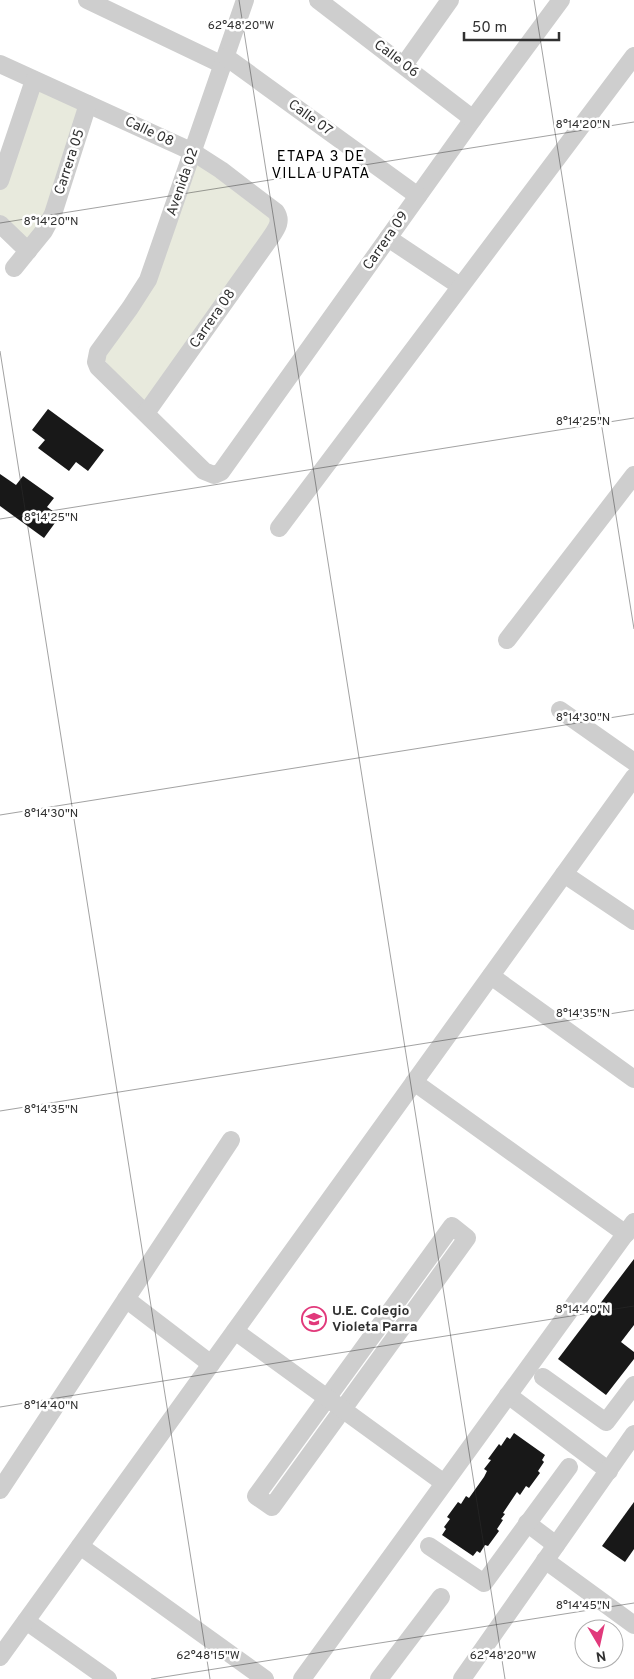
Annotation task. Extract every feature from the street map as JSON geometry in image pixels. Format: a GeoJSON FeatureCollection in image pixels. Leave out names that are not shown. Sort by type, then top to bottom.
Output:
{"type":"FeatureCollection","features":[{"type":"Feature","properties":{"kind":"street","name":"Calle 07"},"geometry":{"type":"LineString","coordinates":[[87,0],[224,61],[418,196]]}},
{"type":"Feature","properties":{"kind":"street","name":"Avenida 02"},"geometry":{"type":"LineString","coordinates":[[146,413],[98,367],[96,362],[98,352],[134,303],[148,280],[245,0]]}},
{"type":"Feature","properties":{"kind":"street","name":"Calle 06"},"geometry":{"type":"LineString","coordinates":[[318,0],[473,119]]}},
{"type":"Feature","properties":{"kind":"street"},"geometry":{"type":"LineString","coordinates":[[404,65],[450,0]]}},
{"type":"Feature","properties":{"kind":"street","name":"Carrera 09"},"geometry":{"type":"LineString","coordinates":[[146,413],[209,474],[214,476],[221,472],[473,119],[561,0]]}},
{"type":"Feature","properties":{"kind":"street"},"geometry":{"type":"LineString","coordinates":[[278,528],[634,56]]}},
{"type":"Feature","properties":{"kind":"street","name":"Calle 08"},"geometry":{"type":"LineString","coordinates":[[0,64],[193,152],[221,170],[276,212],[279,216],[279,224]]}},
{"type":"Feature","properties":{"kind":"street"},"geometry":{"type":"LineString","coordinates":[[0,181],[34,80]]}},
{"type":"Feature","properties":{"kind":"street","name":"Carrera 05"},"geometry":{"type":"LineString","coordinates":[[14,268],[44,231],[52,214],[88,104]]}},
{"type":"Feature","properties":{"kind":"street"},"geometry":{"type":"LineString","coordinates":[[0,224],[28,251]]}},
{"type":"Feature","properties":{"kind":"street","name":"Carrera 08"},"geometry":{"type":"LineString","coordinates":[[146,413],[272,237],[279,224]]}},
{"type":"Feature","properties":{"kind":"street"},"geometry":{"type":"LineString","coordinates":[[388,238],[460,286]]}},
{"type":"Feature","properties":{"kind":"street"},"geometry":{"type":"LineString","coordinates":[[507,640],[634,475]]}},
{"type":"Feature","properties":{"kind":"street"},"geometry":{"type":"LineString","coordinates":[[560,710],[634,762]]}},
{"type":"Feature","properties":{"kind":"street"},"geometry":{"type":"LineString","coordinates":[[0,1657],[634,777]]}},
{"type":"Feature","properties":{"kind":"street"},"geometry":{"type":"LineString","coordinates":[[564,874],[634,921]]}},
{"type":"Feature","properties":{"kind":"street"},"geometry":{"type":"LineString","coordinates":[[491,976],[634,1079]]}},
{"type":"Feature","properties":{"kind":"street"},"geometry":{"type":"LineString","coordinates":[[302,1679],[630,1228],[414,1082]]}},
{"type":"Feature","properties":{"kind":"street"},"geometry":{"type":"LineString","coordinates":[[0,1490],[231,1140]]}},
{"type":"Feature","properties":{"kind":"street"},"geometry":{"type":"LineString","coordinates":[[452,1226],[467,1238],[343,1410],[272,1507],[256,1496],[452,1226]]}},
{"type":"Feature","properties":{"kind":"street"},"geometry":{"type":"LineString","coordinates":[[126,1299],[212,1364]]}},
{"type":"Feature","properties":{"kind":"street"},"geometry":{"type":"LineString","coordinates":[[235,1331],[444,1483]]}},
{"type":"Feature","properties":{"kind":"street"},"geometry":{"type":"LineString","coordinates":[[543,1378],[606,1422],[634,1384]]}},
{"type":"Feature","properties":{"kind":"street"},"geometry":{"type":"LineString","coordinates":[[508,1395],[609,1471]]}},
{"type":"Feature","properties":{"kind":"street"},"geometry":{"type":"LineString","coordinates":[[462,1679],[634,1434]]}},
{"type":"Feature","properties":{"kind":"street"},"geometry":{"type":"LineString","coordinates":[[429,1546],[484,1583],[569,1467]]}},
{"type":"Feature","properties":{"kind":"street"},"geometry":{"type":"LineString","coordinates":[[527,1523],[556,1545]]}},
{"type":"Feature","properties":{"kind":"street"},"geometry":{"type":"LineString","coordinates":[[80,1546],[265,1679]]}},
{"type":"Feature","properties":{"kind":"street"},"geometry":{"type":"LineString","coordinates":[[545,1560],[634,1625]]}},
{"type":"Feature","properties":{"kind":"street"},"geometry":{"type":"LineString","coordinates":[[379,1679],[441,1597]]}},
{"type":"Feature","properties":{"kind":"street"},"geometry":{"type":"LineString","coordinates":[[26,1620],[108,1679]]}},
{"type":"Feature","properties":{"kind":"shaded area"},"geometry":{"type":"Polygon","coordinates":[[[34,80],[88,104],[60,195],[28,251],[0,224],[0,181],[34,80]]]}},
{"type":"Feature","properties":{"kind":"shaded area"},"geometry":{"type":"Polygon","coordinates":[[[193,152],[279,216],[146,413],[98,352],[130,308],[193,152]]]}},
{"type":"Feature","properties":{"kind":"building"},"geometry":{"type":"Polygon","coordinates":[[[48,409],[104,450],[88,471],[76,462],[69,471],[38,448],[45,440],[32,430],[48,409]]]}},
{"type":"Feature","properties":{"kind":"building"},"geometry":{"type":"Polygon","coordinates":[[[0,474],[16,485],[23,476],[54,498],[47,507],[60,516],[44,538],[0,506],[0,474]]]}},
{"type":"Feature","properties":{"kind":"building"},"geometry":{"type":"Polygon","coordinates":[[[634,1259],[634,1325],[621,1342],[634,1352],[634,1359],[606,1395],[558,1359],[634,1259]]]}},
{"type":"Feature","properties":{"kind":"building"},"geometry":{"type":"Polygon","coordinates":[[[514,1433],[545,1455],[542,1460],[544,1462],[538,1471],[540,1473],[529,1488],[526,1486],[520,1495],[517,1492],[503,1513],[505,1514],[501,1519],[503,1520],[497,1529],[499,1531],[488,1546],[485,1545],[480,1553],[477,1551],[473,1556],[442,1535],[446,1529],[444,1527],[450,1519],[447,1517],[458,1502],[461,1504],[466,1496],[469,1498],[487,1471],[484,1469],[491,1460],[488,1459],[499,1444],[501,1446],[507,1437],[510,1439],[514,1433]]]}},
{"type":"Feature","properties":{"kind":"building"},"geometry":{"type":"Polygon","coordinates":[[[634,1502],[634,1549],[625,1562],[602,1546],[634,1502]]]}},
{"type":"Feature","properties":{"kind":"place","name":"U.E. Colegio Violeta Parra"},"geometry":{"type":"Point","coordinates":[314,1319]}},
{"type":"Feature","properties":{"kind":"district","name":"ETAPA 3 DE VILLA UPATA"},"geometry":{"type":"Point","coordinates":[321,166]}}]}
